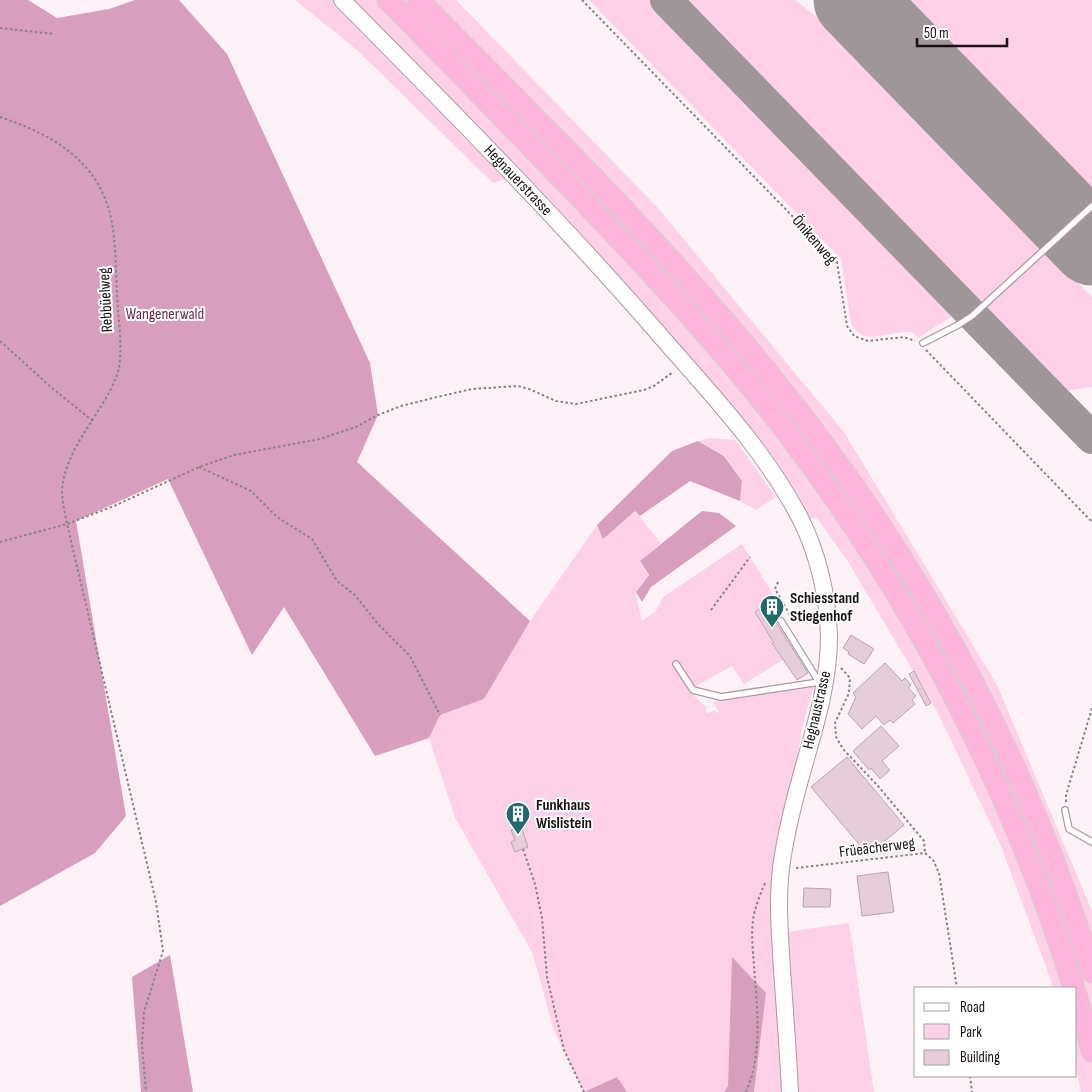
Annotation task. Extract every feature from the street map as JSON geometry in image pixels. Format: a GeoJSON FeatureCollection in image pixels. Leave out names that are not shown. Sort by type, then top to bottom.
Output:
{"type":"FeatureCollection","features":[{"type":"Feature","properties":{"kind":"highway"},"geometry":{"type":"LineString","coordinates":[[388,0],[575,192],[691,316],[766,405],[834,496],[906,610],[941,671],[972,732],[1008,809],[1032,867],[1074,987]]}},
{"type":"Feature","properties":{"kind":"highway"},"geometry":{"type":"LineString","coordinates":[[418,0],[574,159],[703,297],[789,399],[863,500],[929,604],[978,693],[1049,850],[1070,904],[1092,972]]}},
{"type":"Feature","properties":{"kind":"highway"},"geometry":{"type":"LineString","coordinates":[[1077,998],[1092,1051]]}},
{"type":"Feature","properties":{"kind":"street","name":"Hegnauerstrasse"},"geometry":{"type":"LineString","coordinates":[[342,0],[515,176],[636,307],[686,365]]}},
{"type":"Feature","properties":{"kind":"street","name":"Hegnaustrasse"},"geometry":{"type":"LineString","coordinates":[[686,365],[752,441],[783,488],[802,522],[821,578],[829,634],[828,660],[822,682],[817,724],[793,804],[781,868],[780,933],[790,1092]]}},
{"type":"Feature","properties":{"kind":"lane"},"geometry":{"type":"LineString","coordinates":[[923,346],[972,316],[1092,206]]}},
{"type":"Feature","properties":{"kind":"lane"},"geometry":{"type":"LineString","coordinates":[[676,664],[693,690],[721,697],[822,682],[780,621]]}},
{"type":"Feature","properties":{"kind":"lane"},"geometry":{"type":"LineString","coordinates":[[1065,810],[1069,829],[1092,842]]}},
{"type":"Feature","properties":{"kind":"path","name":"Önikenweg"},"geometry":{"type":"LineString","coordinates":[[582,0],[838,262],[848,326],[854,336],[868,341],[911,338],[923,346],[1092,522]]}},
{"type":"Feature","properties":{"kind":"path"},"geometry":{"type":"LineString","coordinates":[[0,28],[54,34]]}},
{"type":"Feature","properties":{"kind":"path","name":"Rebbüelweg"},"geometry":{"type":"LineString","coordinates":[[0,117],[48,136],[71,152],[93,178],[109,211],[114,237],[119,363],[114,382],[66,468],[62,493],[67,524],[156,902],[163,952],[144,1012],[142,1044],[146,1092]]}},
{"type":"Feature","properties":{"kind":"path"},"geometry":{"type":"LineString","coordinates":[[0,341],[53,389],[93,421]]}},
{"type":"Feature","properties":{"kind":"path"},"geometry":{"type":"LineString","coordinates":[[0,542],[67,524],[114,506],[200,467],[234,455],[320,439],[356,427],[378,415],[401,406],[464,391],[501,386],[518,386],[556,401],[576,404],[644,390],[664,380],[686,365]]}},
{"type":"Feature","properties":{"kind":"path"},"geometry":{"type":"LineString","coordinates":[[200,467],[251,491],[277,517],[312,539],[337,581],[356,594],[378,624],[410,656],[440,715]]}},
{"type":"Feature","properties":{"kind":"path"},"geometry":{"type":"LineString","coordinates":[[711,610],[750,557]]}},
{"type":"Feature","properties":{"kind":"path"},"geometry":{"type":"LineString","coordinates":[[778,582],[775,590],[790,615],[780,621]]}},
{"type":"Feature","properties":{"kind":"path"},"geometry":{"type":"LineString","coordinates":[[828,660],[844,670],[850,678],[849,693],[834,723],[836,737],[843,749],[878,786],[924,841],[925,853]]}},
{"type":"Feature","properties":{"kind":"path"},"geometry":{"type":"LineString","coordinates":[[1065,810],[1066,795],[1092,708]]}},
{"type":"Feature","properties":{"kind":"path"},"geometry":{"type":"LineString","coordinates":[[523,849],[535,884],[542,918],[547,977],[564,1050],[584,1092]]}},
{"type":"Feature","properties":{"kind":"path","name":"Früeächerweg"},"geometry":{"type":"LineString","coordinates":[[781,868],[799,868],[925,853],[933,860],[939,873],[957,987]]}},
{"type":"Feature","properties":{"kind":"path"},"geometry":{"type":"LineString","coordinates":[[746,1092],[754,1064],[757,1037],[752,937],[753,919],[757,902]]}},
{"type":"Feature","properties":{"kind":"path"},"geometry":{"type":"LineString","coordinates":[[970,1077],[972,1092]]}},
{"type":"Feature","properties":{"kind":"green space","name":"Wangenerwald"},"geometry":{"type":"Polygon","coordinates":[[[0,0],[28,0],[57,18],[109,9],[135,0],[179,0],[227,54],[370,363],[378,415],[357,462],[530,621],[484,699],[440,715],[429,738],[375,756],[284,607],[252,655],[168,479],[76,521],[126,816],[95,853],[0,906],[0,0]]]}},
{"type":"Feature","properties":{"kind":"green space"},"geometry":{"type":"Polygon","coordinates":[[[295,0],[456,0],[656,206],[844,432],[997,685],[1092,911],[1092,1092],[1081,1092],[1077,1074],[1077,987],[1053,987],[1001,846],[938,713],[847,560],[816,517],[802,522],[788,496],[516,176],[493,183],[356,49],[295,0]]]}},
{"type":"Feature","properties":{"kind":"green space"},"geometry":{"type":"Polygon","coordinates":[[[589,0],[652,0],[957,313],[918,338],[913,332],[871,337],[860,334],[855,330],[851,323],[841,259],[589,0]]]}},
{"type":"Feature","properties":{"kind":"green space"},"geometry":{"type":"Polygon","coordinates":[[[677,0],[795,0],[826,24],[1092,297],[1092,387],[1058,392],[677,0]]]}},
{"type":"Feature","properties":{"kind":"green space"},"geometry":{"type":"Polygon","coordinates":[[[902,0],[1092,0],[1092,193],[902,0]]]}},
{"type":"Feature","properties":{"kind":"green space"},"geometry":{"type":"Polygon","coordinates":[[[709,438],[735,440],[776,497],[756,510],[740,501],[742,481],[725,456],[699,441],[709,438]]]}},
{"type":"Feature","properties":{"kind":"green space"},"geometry":{"type":"Polygon","coordinates":[[[698,441],[724,456],[742,481],[740,501],[690,481],[640,516],[635,511],[603,539],[597,525],[672,451],[698,441]]]}},
{"type":"Feature","properties":{"kind":"green space"},"geometry":{"type":"Polygon","coordinates":[[[635,511],[661,543],[640,562],[648,575],[635,593],[642,621],[656,611],[663,597],[742,544],[776,599],[755,613],[772,643],[784,659],[744,684],[732,666],[690,689],[673,666],[689,691],[707,708],[705,710],[708,714],[714,710],[717,713],[719,712],[713,702],[814,685],[802,727],[787,830],[780,933],[849,923],[874,1092],[754,1092],[733,958],[728,1086],[724,1092],[627,1092],[617,1078],[584,1092],[553,1028],[533,954],[455,818],[429,738],[440,715],[484,699],[530,621],[597,525],[603,538],[635,511]]]}},
{"type":"Feature","properties":{"kind":"green space"},"geometry":{"type":"Polygon","coordinates":[[[702,511],[719,513],[736,526],[651,587],[642,602],[636,592],[649,575],[640,561],[702,511]]]}},
{"type":"Feature","properties":{"kind":"green space"},"geometry":{"type":"Polygon","coordinates":[[[170,955],[193,1092],[141,1092],[132,977],[170,955]]]}},
{"type":"Feature","properties":{"kind":"green space"},"geometry":{"type":"Polygon","coordinates":[[[732,957],[766,993],[754,1092],[724,1092],[728,1086],[732,957]]]}},
{"type":"Feature","properties":{"kind":"green space"},"geometry":{"type":"Polygon","coordinates":[[[617,1077],[627,1092],[584,1092],[617,1077]]]}},
{"type":"Feature","properties":{"kind":"building","name":"Schiesstand Stiegenhof"},"geometry":{"type":"Polygon","coordinates":[[[776,599],[783,609],[772,616],[808,673],[797,680],[772,643],[774,642],[755,612],[776,599]]]}},
{"type":"Feature","properties":{"kind":"building"},"geometry":{"type":"Polygon","coordinates":[[[851,635],[874,649],[864,664],[848,654],[849,652],[843,648],[851,635]]]}},
{"type":"Feature","properties":{"kind":"building"},"geometry":{"type":"Polygon","coordinates":[[[885,663],[902,681],[905,678],[911,685],[908,688],[916,696],[912,700],[915,704],[893,723],[890,720],[884,725],[876,716],[862,729],[848,714],[856,697],[853,693],[885,663]]]}},
{"type":"Feature","properties":{"kind":"building"},"geometry":{"type":"Polygon","coordinates":[[[914,671],[931,703],[926,706],[909,674],[914,671]]]}},
{"type":"Feature","properties":{"kind":"building"},"geometry":{"type":"Polygon","coordinates":[[[881,726],[899,746],[882,761],[890,770],[880,779],[871,768],[869,770],[853,751],[881,726]]]}},
{"type":"Feature","properties":{"kind":"building"},"geometry":{"type":"Polygon","coordinates":[[[847,757],[904,825],[868,855],[811,787],[847,757]]]}},
{"type":"Feature","properties":{"kind":"building","name":"Funkhaus Wislistein"},"geometry":{"type":"Polygon","coordinates":[[[521,826],[528,847],[515,852],[511,842],[515,840],[511,830],[521,826]]]}},
{"type":"Feature","properties":{"kind":"building"},"geometry":{"type":"Polygon","coordinates":[[[888,872],[894,912],[862,916],[857,876],[888,872]]]}},
{"type":"Feature","properties":{"kind":"building"},"geometry":{"type":"Polygon","coordinates":[[[804,888],[831,889],[830,907],[803,907],[804,888]]]}},
{"type":"Feature","properties":{"kind":"taxiway"},"geometry":{"type":"LineString","coordinates":[[666,0],[1092,438]]}},
{"type":"Feature","properties":{"kind":"runway"},"geometry":{"type":"LineString","coordinates":[[854,0],[1092,245]]}},
{"type":"Feature","properties":{"kind":"place","name":"Schiesstand Stiegenhof"},"geometry":{"type":"Point","coordinates":[772,628]}},
{"type":"Feature","properties":{"kind":"place","name":"Funkhaus Wislistein"},"geometry":{"type":"Point","coordinates":[518,835]}}]}
